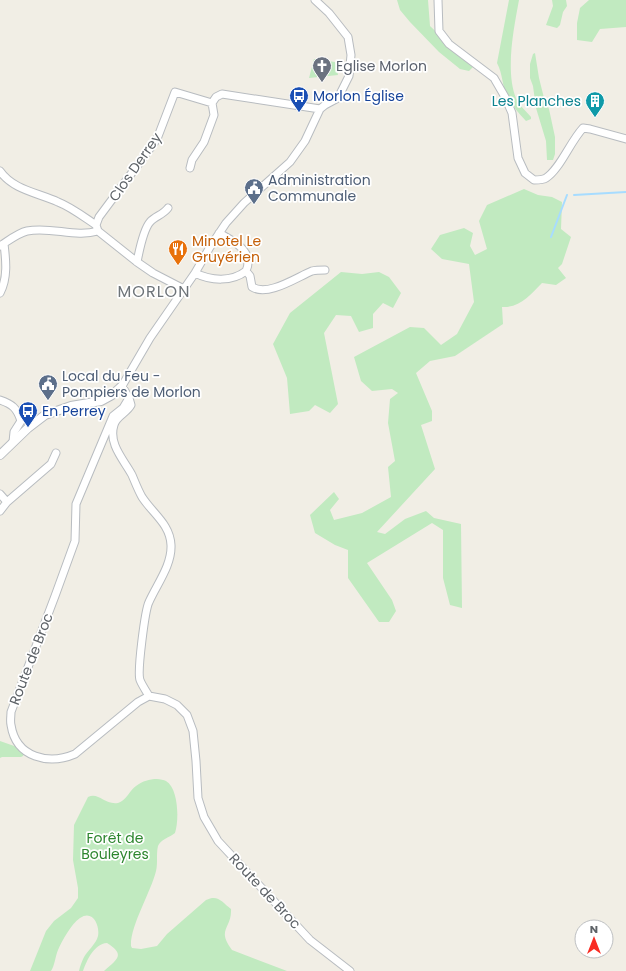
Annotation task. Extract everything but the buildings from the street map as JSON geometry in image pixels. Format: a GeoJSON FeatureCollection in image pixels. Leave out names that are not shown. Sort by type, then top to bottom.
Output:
{"type":"FeatureCollection","features":[{"type":"Feature","properties":{"kind":"street"},"geometry":{"type":"LineString","coordinates":[[0,455],[28,428],[46,415],[71,406],[101,401],[112,395],[122,386],[150,338],[195,273],[219,233],[242,205],[295,156],[305,141],[320,109],[324,105],[338,98],[348,76],[351,55],[348,37],[329,13],[315,0]]}},
{"type":"Feature","properties":{"kind":"street"},"geometry":{"type":"LineString","coordinates":[[438,0],[439,31],[449,44],[494,78],[512,113],[518,158],[525,173],[534,180],[545,179],[553,172],[577,134],[583,128],[626,139]]}},
{"type":"Feature","properties":{"kind":"street","name":"Clos Derrey"},"geometry":{"type":"LineString","coordinates":[[97,228],[99,217],[157,139],[175,92],[212,102]]}},
{"type":"Feature","properties":{"kind":"street"},"geometry":{"type":"LineString","coordinates":[[190,168],[192,160],[204,142],[214,115],[212,102],[216,97],[222,94],[320,109]]}},
{"type":"Feature","properties":{"kind":"street"},"geometry":{"type":"LineString","coordinates":[[0,171],[12,183],[58,202],[97,228],[137,262],[153,273],[184,289]]}},
{"type":"Feature","properties":{"kind":"street"},"geometry":{"type":"LineString","coordinates":[[137,262],[144,233],[150,222],[164,213],[168,208]]}},
{"type":"Feature","properties":{"kind":"street"},"geometry":{"type":"LineString","coordinates":[[0,293],[4,287],[6,265],[2,245],[26,231],[42,229],[76,233],[93,233],[97,228]]}},
{"type":"Feature","properties":{"kind":"street"},"geometry":{"type":"LineString","coordinates":[[195,273],[202,276],[223,279],[234,277],[246,271],[249,260],[245,252],[232,241],[219,233]]}},
{"type":"Feature","properties":{"kind":"street"},"geometry":{"type":"LineString","coordinates":[[246,271],[250,276],[252,287],[261,290],[280,286],[313,271],[325,270]]}},
{"type":"Feature","properties":{"kind":"street"},"geometry":{"type":"LineString","coordinates":[[122,386],[131,404],[129,409],[118,418],[113,426],[114,440],[117,451],[142,496],[168,530],[171,545],[167,565],[148,604],[141,650],[140,679],[149,696]]}},
{"type":"Feature","properties":{"kind":"street","name":"Route de Broc"},"geometry":{"type":"LineString","coordinates":[[129,398],[123,408],[113,416],[76,504],[75,541],[11,712],[11,725],[18,742],[32,756],[46,760],[64,758],[75,754],[138,702],[149,696],[165,699],[177,705],[187,715],[192,731],[198,798],[204,817],[218,841],[310,940],[350,971]]}},
{"type":"Feature","properties":{"kind":"street"},"geometry":{"type":"LineString","coordinates":[[0,400],[8,403],[18,411],[21,421],[14,432],[13,442]]}},
{"type":"Feature","properties":{"kind":"street"},"geometry":{"type":"LineString","coordinates":[[0,511],[7,502],[51,464],[56,453]]}},
{"type":"Feature","properties":{"kind":"street"},"geometry":{"type":"LineString","coordinates":[[0,494],[7,502]]}},
{"type":"Feature","properties":{"kind":"green space"},"geometry":{"type":"Polygon","coordinates":[[[397,0],[428,0],[430,26],[473,67],[469,71],[460,69],[439,52],[400,10],[397,0]]]}},
{"type":"Feature","properties":{"kind":"green space"},"geometry":{"type":"Polygon","coordinates":[[[509,0],[519,0],[512,49],[511,75],[516,98],[531,117],[531,119],[526,121],[515,109],[507,96],[497,63],[509,0]]]}},
{"type":"Feature","properties":{"kind":"green space"},"geometry":{"type":"Polygon","coordinates":[[[552,0],[566,0],[567,6],[563,12],[560,25],[557,28],[546,25],[553,6],[552,0]]]}},
{"type":"Feature","properties":{"kind":"green space"},"geometry":{"type":"Polygon","coordinates":[[[589,0],[626,0],[626,27],[600,29],[592,42],[577,40],[577,23],[580,8],[589,0]]]}},
{"type":"Feature","properties":{"kind":"green space"},"geometry":{"type":"Polygon","coordinates":[[[535,53],[539,78],[545,102],[549,109],[555,137],[555,154],[553,160],[547,160],[546,141],[536,108],[533,86],[530,78],[530,64],[533,54],[535,53]]]}},
{"type":"Feature","properties":{"kind":"green space"},"geometry":{"type":"Polygon","coordinates":[[[314,59],[335,62],[338,75],[309,78],[314,59]]]}},
{"type":"Feature","properties":{"kind":"green space"},"geometry":{"type":"Polygon","coordinates":[[[524,189],[538,195],[552,197],[562,202],[561,229],[571,237],[562,264],[558,268],[566,278],[556,285],[542,283],[529,296],[519,303],[508,307],[502,307],[503,324],[455,356],[430,361],[416,373],[432,411],[432,421],[421,425],[435,469],[377,532],[385,534],[405,519],[426,511],[434,518],[461,524],[462,608],[450,605],[443,578],[443,530],[432,523],[367,563],[392,600],[396,611],[389,622],[379,622],[348,578],[348,550],[335,545],[315,533],[310,515],[334,492],[339,499],[330,510],[334,520],[362,513],[391,497],[388,467],[395,461],[388,423],[390,399],[398,393],[392,389],[372,391],[361,381],[354,357],[410,327],[424,328],[441,345],[457,334],[474,302],[469,264],[442,259],[431,249],[440,235],[464,228],[473,233],[470,246],[475,255],[487,249],[479,221],[487,205],[524,189]]]}},
{"type":"Feature","properties":{"kind":"green space"},"geometry":{"type":"Polygon","coordinates":[[[341,272],[362,274],[379,272],[389,277],[401,293],[393,308],[383,303],[373,314],[373,328],[359,332],[351,316],[336,315],[324,333],[338,404],[330,413],[315,405],[309,411],[290,414],[287,378],[273,344],[290,313],[341,272]]]}},
{"type":"Feature","properties":{"kind":"green space"},"geometry":{"type":"Polygon","coordinates":[[[0,741],[17,747],[24,753],[23,756],[0,758],[0,741]]]}},
{"type":"Feature","properties":{"kind":"green space","name":"Forêt de Bouleyres"},"geometry":{"type":"Polygon","coordinates":[[[151,779],[166,781],[170,785],[176,798],[176,828],[175,833],[163,840],[158,846],[156,871],[137,919],[132,938],[132,948],[141,949],[157,946],[167,934],[206,900],[210,898],[217,898],[231,909],[231,916],[226,929],[225,938],[232,950],[287,971],[104,971],[118,957],[118,954],[113,947],[107,943],[98,946],[95,949],[83,971],[79,971],[84,957],[96,942],[98,936],[98,928],[95,920],[92,917],[85,916],[80,918],[70,928],[58,950],[51,971],[30,971],[46,931],[54,921],[71,908],[78,898],[78,888],[73,860],[74,825],[88,797],[95,796],[109,802],[118,803],[121,802],[139,784],[151,779]]]}},
{"type":"Feature","properties":{"kind":"waterway"},"geometry":{"type":"LineString","coordinates":[[574,195],[626,192]]}},
{"type":"Feature","properties":{"kind":"waterway"},"geometry":{"type":"LineString","coordinates":[[551,237],[567,195]]}},
{"type":"Feature","properties":{"kind":"place","name":"Eglise Morlon"},"geometry":{"type":"Point","coordinates":[322,83]}},
{"type":"Feature","properties":{"kind":"place","name":"Morlon Église"},"geometry":{"type":"Point","coordinates":[299,113]}},
{"type":"Feature","properties":{"kind":"place","name":"Les Planches"},"geometry":{"type":"Point","coordinates":[595,118]}},
{"type":"Feature","properties":{"kind":"place","name":"Administration Communale"},"geometry":{"type":"Point","coordinates":[254,205]}},
{"type":"Feature","properties":{"kind":"place","name":"Minotel Le Gruyérien"},"geometry":{"type":"Point","coordinates":[178,266]}},
{"type":"Feature","properties":{"kind":"place","name":"Local du Feu - Pompiers de Morlon"},"geometry":{"type":"Point","coordinates":[48,401]}},
{"type":"Feature","properties":{"kind":"place","name":"En Perrey"},"geometry":{"type":"Point","coordinates":[28,428]}},
{"type":"Feature","properties":{"kind":"district","name":"MORLON"},"geometry":{"type":"Point","coordinates":[154,291]}}]}
